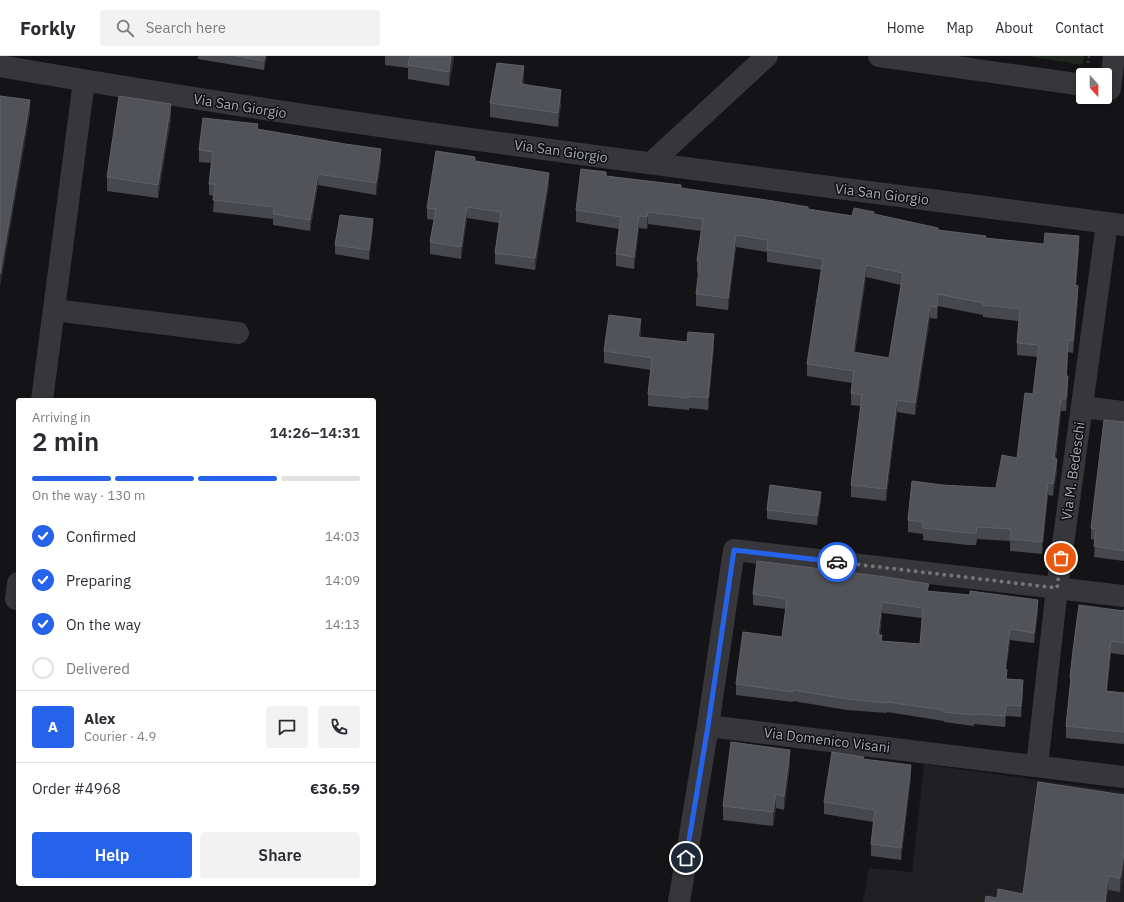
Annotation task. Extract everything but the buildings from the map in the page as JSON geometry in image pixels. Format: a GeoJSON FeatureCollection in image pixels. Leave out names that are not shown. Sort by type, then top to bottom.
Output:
{"type":"FeatureCollection","features":[{"type":"Feature","properties":{"kind":"street"},"geometry":{"type":"LineString","coordinates":[[651,163],[768,56]]}},
{"type":"Feature","properties":{"kind":"street"},"geometry":{"type":"LineString","coordinates":[[879,56],[1076,84]]}},
{"type":"Feature","properties":{"kind":"street"},"geometry":{"type":"LineString","coordinates":[[1113,89],[1114,56]]}},
{"type":"Feature","properties":{"kind":"street","name":"Via San Giorgio"},"geometry":{"type":"LineString","coordinates":[[0,66],[276,112],[1115,224]]}},
{"type":"Feature","properties":{"kind":"street"},"geometry":{"type":"LineString","coordinates":[[42,398],[84,81]]}},
{"type":"Feature","properties":{"kind":"street","name":"Via M. Bedeschi"},"geometry":{"type":"LineString","coordinates":[[1037,766],[1057,588],[1082,407],[1115,224]]}},
{"type":"Feature","properties":{"kind":"street"},"geometry":{"type":"LineString","coordinates":[[54,310],[238,333]]}},
{"type":"Feature","properties":{"kind":"street"},"geometry":{"type":"LineString","coordinates":[[1082,407],[1124,412]]}},
{"type":"Feature","properties":{"kind":"street"},"geometry":{"type":"LineString","coordinates":[[679,902],[708,726],[734,550],[1124,596]]}},
{"type":"Feature","properties":{"kind":"street","name":"Via Domenico Visani"},"geometry":{"type":"LineString","coordinates":[[708,726],[1124,777]]}},
{"type":"Feature","properties":{"kind":"shaded area"},"geometry":{"type":"Polygon","coordinates":[[[1027,56],[1084,56],[1083,65],[1027,56]]]}},
{"type":"Feature","properties":{"kind":"shaded area"},"geometry":{"type":"Polygon","coordinates":[[[924,764],[1124,792],[1124,902],[863,902],[869,868],[912,872],[924,764]]]}},
{"type":"Feature","properties":{"kind":"way so far"},"geometry":{"type":"LineString","coordinates":[[837,562],[1057,588],[1061,558]]}},
{"type":"Feature","properties":{"kind":"route"},"geometry":{"type":"LineString","coordinates":[[686,858],[708,726],[734,550],[837,562]]}}]}
